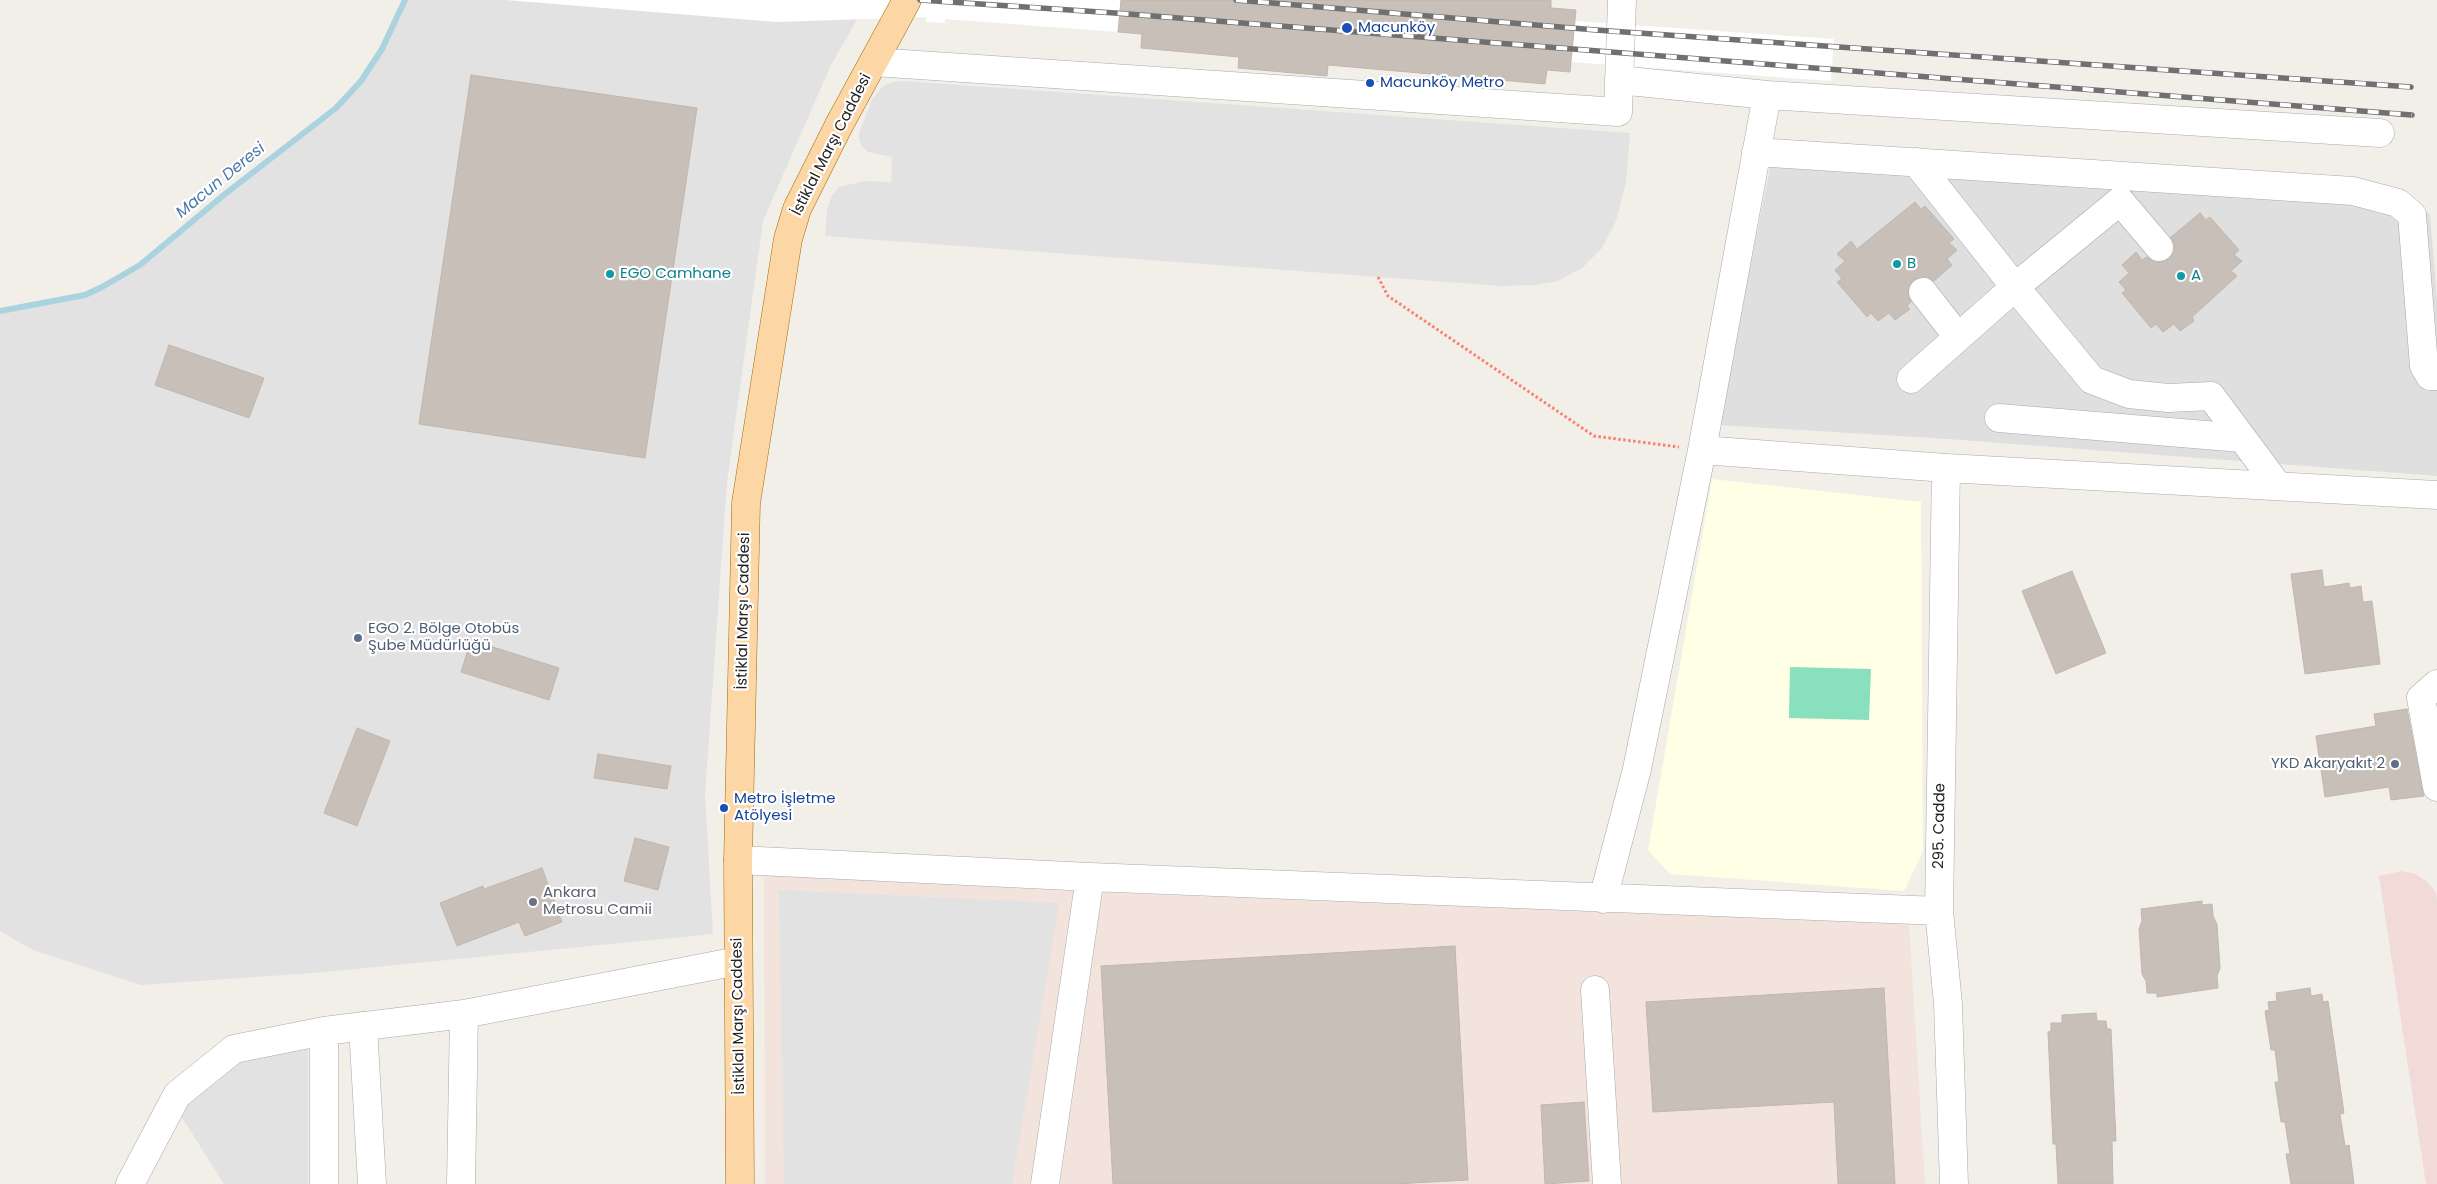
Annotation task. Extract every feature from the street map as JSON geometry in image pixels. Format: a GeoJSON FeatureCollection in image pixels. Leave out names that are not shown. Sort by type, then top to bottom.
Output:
{"type":"FeatureCollection","features":[{"type":"Feature","properties":{"kind":"main road","name":"İstiklal Marşı Caddesi"},"geometry":{"type":"LineString","coordinates":[[740,1184],[738,860],[746,503],[788,239],[797,209],[839,125],[907,0]]}},
{"type":"Feature","properties":{"kind":"street"},"geometry":{"type":"LineString","coordinates":[[874,62],[1618,112],[1622,0]]}},
{"type":"Feature","properties":{"kind":"street"},"geometry":{"type":"LineString","coordinates":[[1619,80],[1767,95],[2380,133]]}},
{"type":"Feature","properties":{"kind":"street"},"geometry":{"type":"LineString","coordinates":[[1602,898],[1637,769],[1702,450],[1767,95]]}},
{"type":"Feature","properties":{"kind":"street"},"geometry":{"type":"LineString","coordinates":[[1756,152],[2353,191],[2398,203],[2412,215],[2424,366],[2430,376],[2437,376]]}},
{"type":"Feature","properties":{"kind":"street"},"geometry":{"type":"LineString","coordinates":[[1916,162],[2092,380],[2129,394],[2188,397],[2211,396],[2278,486]]}},
{"type":"Feature","properties":{"kind":"street"},"geometry":{"type":"LineString","coordinates":[[1911,379],[2015,287],[2120,201],[2153,178]]}},
{"type":"Feature","properties":{"kind":"street"},"geometry":{"type":"LineString","coordinates":[[2120,201],[2159,247]]}},
{"type":"Feature","properties":{"kind":"street"},"geometry":{"type":"LineString","coordinates":[[1923,292],[1958,338]]}},
{"type":"Feature","properties":{"kind":"street"},"geometry":{"type":"LineString","coordinates":[[2188,397],[2190,434]]}},
{"type":"Feature","properties":{"kind":"street"},"geometry":{"type":"LineString","coordinates":[[1999,418],[2242,438]]}},
{"type":"Feature","properties":{"kind":"street"},"geometry":{"type":"LineString","coordinates":[[1702,450],[1946,468],[2437,495]]}},
{"type":"Feature","properties":{"kind":"street","name":"295. Cadde"},"geometry":{"type":"LineString","coordinates":[[1946,468],[1939,911],[1948,1004],[1954,1184]]}},
{"type":"Feature","properties":{"kind":"street"},"geometry":{"type":"LineString","coordinates":[[2437,684],[2421,698],[2437,787]]}},
{"type":"Feature","properties":{"kind":"street"},"geometry":{"type":"LineString","coordinates":[[738,860],[1090,877],[1939,911]]}},
{"type":"Feature","properties":{"kind":"street"},"geometry":{"type":"LineString","coordinates":[[1045,1184],[1090,877]]}},
{"type":"Feature","properties":{"kind":"street"},"geometry":{"type":"LineString","coordinates":[[130,1184],[177,1096],[234,1049],[324,1031],[464,1014],[738,961]]}},
{"type":"Feature","properties":{"kind":"street"},"geometry":{"type":"LineString","coordinates":[[1595,990],[1606,1184]]}},
{"type":"Feature","properties":{"kind":"street"},"geometry":{"type":"LineString","coordinates":[[461,1184],[464,1014]]}},
{"type":"Feature","properties":{"kind":"street"},"geometry":{"type":"LineString","coordinates":[[363,1026],[372,1184]]}},
{"type":"Feature","properties":{"kind":"street"},"geometry":{"type":"LineString","coordinates":[[324,1031],[324,1184]]}},
{"type":"Feature","properties":{"kind":"path"},"geometry":{"type":"LineString","coordinates":[[1378,277],[1388,296],[1594,436],[1702,450]]}},
{"type":"Feature","properties":{"kind":"shaded area","name":"EGO 2. Bölge Otobüs Şube Müdürlüğü"},"geometry":{"type":"Polygon","coordinates":[[[405,0],[868,0],[830,67],[763,221],[727,482],[705,795],[713,934],[314,973],[141,985],[33,950],[0,931],[0,311],[85,295],[140,265],[225,194],[336,108],[361,81],[381,49],[405,0]]]}},
{"type":"Feature","properties":{"kind":"shaded area"},"geometry":{"type":"Polygon","coordinates":[[[904,81],[1630,133],[1626,182],[1616,221],[1602,248],[1582,268],[1558,281],[1536,285],[1501,286],[825,236],[827,210],[831,197],[839,187],[865,181],[891,182],[892,157],[868,152],[862,146],[858,136],[872,100],[882,87],[892,82],[904,81]]]}},
{"type":"Feature","properties":{"kind":"shaded area"},"geometry":{"type":"Polygon","coordinates":[[[1775,143],[2393,190],[2430,214],[2437,299],[2437,476],[1948,439],[1718,425],[1775,143]]]}},
{"type":"Feature","properties":{"kind":"shaded area"},"geometry":{"type":"Polygon","coordinates":[[[1712,479],[1921,502],[1923,852],[1904,891],[1670,874],[1648,850],[1712,479]]]}},
{"type":"Feature","properties":{"kind":"shaded area"},"geometry":{"type":"Polygon","coordinates":[[[2402,871],[2416,874],[2436,892],[2437,1184],[2426,1184],[2379,876],[2402,871]]]}},
{"type":"Feature","properties":{"kind":"shaded area"},"geometry":{"type":"Polygon","coordinates":[[[764,874],[1088,892],[1909,923],[1925,1184],[765,1184],[764,874]]]}},
{"type":"Feature","properties":{"kind":"shaded area"},"geometry":{"type":"Polygon","coordinates":[[[779,890],[1059,903],[1012,1184],[784,1184],[779,890]]]}},
{"type":"Feature","properties":{"kind":"shaded area"},"geometry":{"type":"Polygon","coordinates":[[[308,1040],[308,1184],[224,1184],[176,1108],[242,1055],[308,1040]]]}},
{"type":"Feature","properties":{"kind":"green space"},"geometry":{"type":"Polygon","coordinates":[[[1790,667],[1871,669],[1869,720],[1789,718],[1790,667]]]}},
{"type":"Feature","properties":{"kind":"pier"},"geometry":{"type":"Polygon","coordinates":[[[506,0],[1121,0],[1118,32],[945,19],[945,23],[926,22],[926,17],[776,22],[506,0]]]}},
{"type":"Feature","properties":{"kind":"pier"},"geometry":{"type":"Polygon","coordinates":[[[1575,21],[1834,39],[1831,81],[1571,62],[1575,21]]]}},
{"type":"Feature","properties":{"kind":"building"},"geometry":{"type":"Polygon","coordinates":[[[1121,0],[1551,0],[1551,8],[1576,10],[1570,72],[1547,70],[1545,84],[1328,65],[1327,76],[1238,68],[1239,57],[1141,48],[1142,34],[1118,32],[1121,0]]]}},
{"type":"Feature","properties":{"kind":"building"},"geometry":{"type":"Polygon","coordinates":[[[471,75],[697,108],[645,458],[419,424],[471,75]]]}},
{"type":"Feature","properties":{"kind":"building","name":"B"},"geometry":{"type":"Polygon","coordinates":[[[1915,202],[1921,209],[1925,206],[1954,239],[1949,243],[1957,250],[1947,259],[1952,265],[1934,281],[1928,277],[1913,280],[1909,286],[1908,294],[1911,302],[1907,306],[1910,309],[1895,320],[1889,313],[1878,321],[1871,313],[1867,317],[1837,282],[1842,279],[1835,270],[1845,261],[1837,254],[1851,241],[1857,249],[1915,202]]]}},
{"type":"Feature","properties":{"kind":"building","name":"A"},"geometry":{"type":"Polygon","coordinates":[[[2200,213],[2206,220],[2210,217],[2239,250],[2234,255],[2242,261],[2231,271],[2237,276],[2192,317],[2194,321],[2180,331],[2174,324],[2163,332],[2156,324],[2151,328],[2122,293],[2126,290],[2119,282],[2129,273],[2122,265],[2136,252],[2142,260],[2147,257],[2154,262],[2169,259],[2174,252],[2174,244],[2171,237],[2200,213]]]}},
{"type":"Feature","properties":{"kind":"building"},"geometry":{"type":"Polygon","coordinates":[[[169,345],[264,378],[249,418],[155,385],[169,345]]]}},
{"type":"Feature","properties":{"kind":"building"},"geometry":{"type":"Polygon","coordinates":[[[2322,570],[2324,587],[2349,583],[2350,588],[2361,586],[2363,602],[2372,601],[2380,664],[2305,674],[2291,574],[2322,570]]]}},
{"type":"Feature","properties":{"kind":"building"},"geometry":{"type":"Polygon","coordinates":[[[2072,571],[2106,653],[2056,674],[2022,591],[2072,571]]]}},
{"type":"Feature","properties":{"kind":"building"},"geometry":{"type":"Polygon","coordinates":[[[471,640],[559,668],[549,700],[461,672],[471,640]]]}},
{"type":"Feature","properties":{"kind":"building"},"geometry":{"type":"Polygon","coordinates":[[[2407,709],[2424,796],[2391,800],[2389,787],[2325,797],[2316,736],[2376,726],[2374,714],[2407,709]]]}},
{"type":"Feature","properties":{"kind":"building"},"geometry":{"type":"Polygon","coordinates":[[[357,728],[390,741],[357,826],[324,813],[357,728]]]}},
{"type":"Feature","properties":{"kind":"building"},"geometry":{"type":"Polygon","coordinates":[[[598,754],[671,766],[667,789],[594,778],[598,754]]]}},
{"type":"Feature","properties":{"kind":"building"},"geometry":{"type":"Polygon","coordinates":[[[635,838],[669,847],[658,890],[624,881],[635,838]]]}},
{"type":"Feature","properties":{"kind":"building"},"geometry":{"type":"Polygon","coordinates":[[[542,868],[562,922],[525,936],[519,922],[457,946],[440,903],[483,886],[484,889],[542,868]]]}},
{"type":"Feature","properties":{"kind":"building"},"geometry":{"type":"Polygon","coordinates":[[[2202,901],[2202,905],[2212,904],[2213,916],[2217,924],[2220,968],[2217,976],[2218,988],[2157,997],[2157,993],[2147,993],[2146,981],[2142,974],[2139,929],[2142,921],[2141,909],[2202,901]]]}},
{"type":"Feature","properties":{"kind":"building"},"geometry":{"type":"Polygon","coordinates":[[[1455,946],[1468,1180],[1394,1184],[1113,1184],[1101,966],[1455,946]]]}},
{"type":"Feature","properties":{"kind":"building"},"geometry":{"type":"Polygon","coordinates":[[[1884,988],[1895,1184],[1838,1184],[1834,1102],[1653,1112],[1646,1002],[1884,988]]]}},
{"type":"Feature","properties":{"kind":"building"},"geometry":{"type":"Polygon","coordinates":[[[2310,988],[2311,996],[2322,994],[2323,1002],[2328,1001],[2344,1113],[2340,1114],[2345,1146],[2349,1145],[2354,1184],[2291,1184],[2286,1154],[2290,1154],[2285,1122],[2281,1122],[2275,1082],[2279,1082],[2275,1050],[2271,1050],[2265,1011],[2269,1010],[2268,1002],[2277,1001],[2276,993],[2310,988]]]}},
{"type":"Feature","properties":{"kind":"building"},"geometry":{"type":"Polygon","coordinates":[[[2096,1013],[2097,1021],[2106,1021],[2107,1029],[2111,1029],[2116,1141],[2112,1141],[2113,1184],[2058,1184],[2056,1144],[2053,1144],[2048,1032],[2051,1031],[2051,1023],[2062,1023],[2062,1015],[2096,1013]]]}},
{"type":"Feature","properties":{"kind":"building"},"geometry":{"type":"Polygon","coordinates":[[[1584,1102],[1589,1181],[1545,1184],[1541,1105],[1584,1102]]]}},
{"type":"Feature","properties":{"kind":"waterway","name":"Macun Deresi"},"geometry":{"type":"LineString","coordinates":[[0,311],[85,295],[140,265],[225,194],[336,108],[361,81],[382,49],[405,0]]}},
{"type":"Feature","properties":{"kind":"railway"},"geometry":{"type":"LineString","coordinates":[[920,0],[1115,13],[2412,115]]}},
{"type":"Feature","properties":{"kind":"railway"},"geometry":{"type":"LineString","coordinates":[[1236,0],[1596,30],[2411,87]]}},
{"type":"Feature","properties":{"kind":"place","name":"Macunköy"},"geometry":{"type":"Point","coordinates":[1347,28]}},
{"type":"Feature","properties":{"kind":"place","name":"Macunköy Metro"},"geometry":{"type":"Point","coordinates":[1370,83]}},
{"type":"Feature","properties":{"kind":"place","name":"B"},"geometry":{"type":"Point","coordinates":[1897,264]}},
{"type":"Feature","properties":{"kind":"place","name":"EGO Camhane"},"geometry":{"type":"Point","coordinates":[610,274]}},
{"type":"Feature","properties":{"kind":"place","name":"A"},"geometry":{"type":"Point","coordinates":[2181,276]}},
{"type":"Feature","properties":{"kind":"place","name":"EGO 2. Bölge Otobüs Şube Müdürlüğü"},"geometry":{"type":"Point","coordinates":[358,638]}},
{"type":"Feature","properties":{"kind":"place","name":"YKD Akaryakıt 2"},"geometry":{"type":"Point","coordinates":[2395,764]}},
{"type":"Feature","properties":{"kind":"place","name":"Metro İşletme Atölyesi"},"geometry":{"type":"Point","coordinates":[724,808]}},
{"type":"Feature","properties":{"kind":"place","name":"Ankara Metrosu Camii"},"geometry":{"type":"Point","coordinates":[533,902]}}]}
